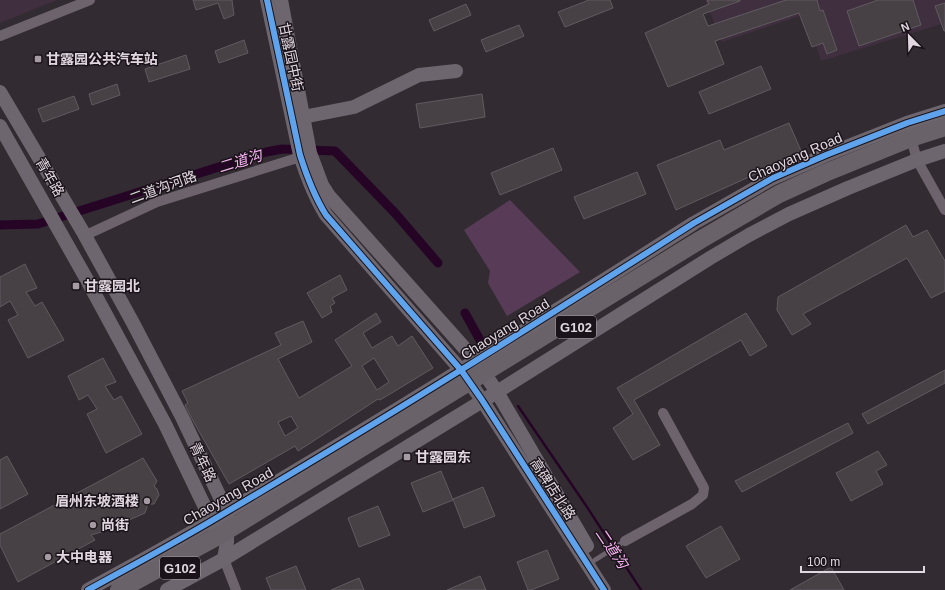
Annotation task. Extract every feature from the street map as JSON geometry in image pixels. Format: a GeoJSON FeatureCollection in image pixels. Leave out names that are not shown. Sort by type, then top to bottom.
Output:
{"type":"FeatureCollection","features":[{"type":"Feature","properties":{"kind":"highway","name":"Chaoyang Road"},"geometry":{"type":"LineString","coordinates":[[140,590],[479,381],[700,240],[779,194],[825,173],[912,142],[945,127]]}},
{"type":"Feature","properties":{"kind":"highway","name":"Chaoyang Road"},"geometry":{"type":"LineString","coordinates":[[912,142],[945,138]]}},
{"type":"Feature","properties":{"kind":"highway","name":"Chaoyang Road"},"geometry":{"type":"LineString","coordinates":[[119,590],[221,539]]}},
{"type":"Feature","properties":{"kind":"street"},"geometry":{"type":"LineString","coordinates":[[0,36],[90,0]]}},
{"type":"Feature","properties":{"kind":"street","name":"甘露园中街"},"geometry":{"type":"LineString","coordinates":[[267,0],[298,118]]}},
{"type":"Feature","properties":{"kind":"street","name":"甘露园中街"},"geometry":{"type":"LineString","coordinates":[[281,0],[290,41],[298,118]]}},
{"type":"Feature","properties":{"kind":"street"},"geometry":{"type":"LineString","coordinates":[[456,70],[419,76],[354,107],[298,118],[304,156],[329,196],[479,381]]}},
{"type":"Feature","properties":{"kind":"street","name":"青年路"},"geometry":{"type":"LineString","coordinates":[[0,92],[84,234],[182,417],[227,512],[221,539]]}},
{"type":"Feature","properties":{"kind":"street","name":"Chaoyang Road"},"geometry":{"type":"LineString","coordinates":[[227,512],[479,381],[710,258],[789,214],[912,142],[945,111]]}},
{"type":"Feature","properties":{"kind":"street","name":"青年路"},"geometry":{"type":"LineString","coordinates":[[0,126],[63,237],[165,424],[221,539]]}},
{"type":"Feature","properties":{"kind":"street"},"geometry":{"type":"LineString","coordinates":[[912,142],[945,210]]}},
{"type":"Feature","properties":{"kind":"street","name":"Chaoyang Road"},"geometry":{"type":"LineString","coordinates":[[912,142],[945,151]]}},
{"type":"Feature","properties":{"kind":"street","name":"二道沟河路"},"geometry":{"type":"LineString","coordinates":[[84,234],[157,202],[304,156]]}},
{"type":"Feature","properties":{"kind":"street","name":"Chaoyang Road"},"geometry":{"type":"LineString","coordinates":[[88,590],[221,539],[479,381]]}},
{"type":"Feature","properties":{"kind":"street","name":"高碑店北路"},"geometry":{"type":"LineString","coordinates":[[479,381],[599,558],[615,590]]}},
{"type":"Feature","properties":{"kind":"street","name":"高碑店北路"},"geometry":{"type":"LineString","coordinates":[[479,381],[604,590]]}},
{"type":"Feature","properties":{"kind":"street"},"geometry":{"type":"LineString","coordinates":[[625,541],[692,504],[703,495],[704,488],[663,413]]}},
{"type":"Feature","properties":{"kind":"street"},"geometry":{"type":"LineString","coordinates":[[221,539],[236,590]]}},
{"type":"Feature","properties":{"kind":"street","name":"Chaoyang Road"},"geometry":{"type":"LineString","coordinates":[[167,590],[221,539]]}},
{"type":"Feature","properties":{"kind":"lane"},"geometry":{"type":"LineString","coordinates":[[599,558],[625,541]]}},
{"type":"Feature","properties":{"kind":"shaded area"},"geometry":{"type":"Polygon","coordinates":[[[0,0],[57,0],[0,23],[0,0]]]}},
{"type":"Feature","properties":{"kind":"shaded area"},"geometry":{"type":"Polygon","coordinates":[[[705,0],[945,0],[945,23],[821,61],[806,14],[722,42],[705,0]]]}},
{"type":"Feature","properties":{"kind":"shaded area"},"geometry":{"type":"Polygon","coordinates":[[[510,200],[580,272],[507,316],[488,283],[490,271],[464,230],[510,200]]]}},
{"type":"Feature","properties":{"kind":"building"},"geometry":{"type":"Polygon","coordinates":[[[193,0],[232,0],[234,15],[224,19],[218,3],[196,10],[193,0]]]}},
{"type":"Feature","properties":{"kind":"building"},"geometry":{"type":"Polygon","coordinates":[[[589,0],[610,0],[613,8],[565,27],[558,12],[589,0]]]}},
{"type":"Feature","properties":{"kind":"building"},"geometry":{"type":"Polygon","coordinates":[[[707,0],[740,0],[703,14],[708,26],[786,0],[817,0],[820,11],[823,10],[837,50],[827,54],[823,43],[812,47],[799,13],[715,41],[724,64],[668,87],[645,33],[709,4],[707,0]]]}},
{"type":"Feature","properties":{"kind":"building"},"geometry":{"type":"Polygon","coordinates":[[[878,0],[913,0],[921,25],[859,46],[847,11],[878,0]]]}},
{"type":"Feature","properties":{"kind":"building"},"geometry":{"type":"Polygon","coordinates":[[[945,3],[945,31],[944,31],[935,6],[945,3]]]}},
{"type":"Feature","properties":{"kind":"building"},"geometry":{"type":"Polygon","coordinates":[[[466,4],[471,15],[434,31],[429,20],[466,4]]]}},
{"type":"Feature","properties":{"kind":"building"},"geometry":{"type":"Polygon","coordinates":[[[519,25],[524,36],[486,52],[481,40],[519,25]]]}},
{"type":"Feature","properties":{"kind":"building"},"geometry":{"type":"Polygon","coordinates":[[[244,40],[248,53],[219,63],[215,51],[244,40]]]}},
{"type":"Feature","properties":{"kind":"building"},"geometry":{"type":"Polygon","coordinates":[[[186,55],[190,69],[149,82],[145,69],[186,55]]]}},
{"type":"Feature","properties":{"kind":"building"},"geometry":{"type":"Polygon","coordinates":[[[761,66],[771,89],[709,114],[699,92],[761,66]]]}},
{"type":"Feature","properties":{"kind":"building"},"geometry":{"type":"Polygon","coordinates":[[[117,84],[120,95],[92,105],[89,94],[117,84]]]}},
{"type":"Feature","properties":{"kind":"building"},"geometry":{"type":"Polygon","coordinates":[[[482,94],[485,117],[420,128],[416,104],[482,94]]]}},
{"type":"Feature","properties":{"kind":"building"},"geometry":{"type":"Polygon","coordinates":[[[74,96],[79,109],[43,122],[38,109],[74,96]]]}},
{"type":"Feature","properties":{"kind":"building"},"geometry":{"type":"Polygon","coordinates":[[[789,123],[802,153],[676,210],[657,165],[720,140],[724,150],[789,123]]]}},
{"type":"Feature","properties":{"kind":"building"},"geometry":{"type":"Polygon","coordinates":[[[553,148],[562,170],[500,195],[491,173],[553,148]]]}},
{"type":"Feature","properties":{"kind":"building"},"geometry":{"type":"Polygon","coordinates":[[[637,172],[646,194],[584,219],[574,197],[637,172]]]}},
{"type":"Feature","properties":{"kind":"building"},"geometry":{"type":"Polygon","coordinates":[[[906,225],[913,237],[927,230],[945,261],[945,291],[931,298],[907,258],[803,314],[811,324],[792,335],[777,310],[778,297],[906,225]]]}},
{"type":"Feature","properties":{"kind":"building"},"geometry":{"type":"Polygon","coordinates":[[[25,264],[37,288],[26,292],[35,306],[42,302],[64,340],[28,358],[8,320],[18,315],[10,301],[0,307],[0,277],[25,264]]]}},
{"type":"Feature","properties":{"kind":"building"},"geometry":{"type":"Polygon","coordinates":[[[340,275],[347,290],[332,298],[335,303],[330,306],[332,312],[322,318],[307,293],[340,275]]]}},
{"type":"Feature","properties":{"kind":"building"},"geometry":{"type":"Polygon","coordinates":[[[376,313],[381,322],[363,333],[372,348],[392,336],[398,346],[412,336],[433,368],[380,400],[378,399],[298,451],[295,446],[229,484],[192,419],[185,405],[188,403],[182,391],[281,345],[275,333],[303,321],[312,342],[278,359],[299,398],[352,366],[335,340],[376,313]],[[374,358],[362,366],[377,390],[389,382],[374,358]],[[291,416],[278,422],[285,436],[298,428],[291,416]]]}},
{"type":"Feature","properties":{"kind":"building"},"geometry":{"type":"Polygon","coordinates":[[[746,313],[767,346],[750,356],[741,340],[634,400],[660,445],[633,460],[613,428],[633,414],[617,388],[746,313]]]}},
{"type":"Feature","properties":{"kind":"building"},"geometry":{"type":"Polygon","coordinates":[[[103,358],[116,382],[105,386],[114,400],[121,396],[142,434],[106,453],[87,414],[97,409],[88,395],[79,400],[68,376],[103,358]]]}},
{"type":"Feature","properties":{"kind":"building"},"geometry":{"type":"Polygon","coordinates":[[[945,370],[945,383],[868,424],[862,414],[945,370]]]}},
{"type":"Feature","properties":{"kind":"building"},"geometry":{"type":"Polygon","coordinates":[[[848,423],[853,433],[742,492],[735,481],[848,423]]]}},
{"type":"Feature","properties":{"kind":"building"},"geometry":{"type":"Polygon","coordinates":[[[878,451],[887,465],[876,471],[883,484],[851,501],[836,473],[878,451]]]}},
{"type":"Feature","properties":{"kind":"building"},"geometry":{"type":"Polygon","coordinates":[[[7,456],[28,494],[0,509],[0,460],[7,456]]]}},
{"type":"Feature","properties":{"kind":"building"},"geometry":{"type":"Polygon","coordinates":[[[143,458],[157,481],[154,486],[159,495],[154,504],[148,504],[145,513],[129,520],[128,517],[108,530],[91,535],[95,540],[18,582],[0,545],[0,534],[143,458]]]}},
{"type":"Feature","properties":{"kind":"building"},"geometry":{"type":"Polygon","coordinates":[[[441,471],[453,500],[423,512],[411,483],[441,471]]]}},
{"type":"Feature","properties":{"kind":"building"},"geometry":{"type":"Polygon","coordinates":[[[483,487],[495,516],[464,528],[453,499],[483,487]]]}},
{"type":"Feature","properties":{"kind":"building"},"geometry":{"type":"Polygon","coordinates":[[[378,506],[390,535],[359,547],[348,518],[378,506]]]}},
{"type":"Feature","properties":{"kind":"building"},"geometry":{"type":"Polygon","coordinates":[[[721,526],[740,559],[706,578],[686,546],[721,526]]]}},
{"type":"Feature","properties":{"kind":"building"},"geometry":{"type":"Polygon","coordinates":[[[547,550],[559,579],[528,590],[517,562],[547,550]]]}},
{"type":"Feature","properties":{"kind":"building"},"geometry":{"type":"Polygon","coordinates":[[[296,566],[306,590],[271,590],[266,578],[296,566]]]}},
{"type":"Feature","properties":{"kind":"building"},"geometry":{"type":"Polygon","coordinates":[[[831,567],[844,590],[790,590],[831,567]]]}},
{"type":"Feature","properties":{"kind":"building"},"geometry":{"type":"Polygon","coordinates":[[[480,576],[486,590],[447,590],[480,576]]]}},
{"type":"Feature","properties":{"kind":"building"},"geometry":{"type":"Polygon","coordinates":[[[359,578],[364,590],[331,590],[359,578]]]}},
{"type":"Feature","properties":{"kind":"waterway","name":"二道沟"},"geometry":{"type":"LineString","coordinates":[[0,225],[38,224],[266,152],[282,149],[335,151],[395,213],[438,263]]}},
{"type":"Feature","properties":{"kind":"waterway","name":"二道沟"},"geometry":{"type":"LineString","coordinates":[[465,313],[480,340]]}},
{"type":"Feature","properties":{"kind":"waterway","name":"二道沟"},"geometry":{"type":"LineString","coordinates":[[518,406],[585,504],[641,590]]}},
{"type":"Feature","properties":{"kind":"cycle path"},"geometry":{"type":"LineString","coordinates":[[267,0],[300,155],[318,201],[326,215],[461,370],[482,400],[604,590]]}},
{"type":"Feature","properties":{"kind":"cycle path"},"geometry":{"type":"LineString","coordinates":[[88,590],[193,532],[287,476],[462,369],[694,223],[773,178],[907,123],[945,111]]}},
{"type":"Feature","properties":{"kind":"place","name":"甘露园公共汽车站"},"geometry":{"type":"Point","coordinates":[38,59]}},
{"type":"Feature","properties":{"kind":"place","name":"甘露园北"},"geometry":{"type":"Point","coordinates":[76,286]}},
{"type":"Feature","properties":{"kind":"place","name":"甘露园东"},"geometry":{"type":"Point","coordinates":[407,457]}},
{"type":"Feature","properties":{"kind":"place","name":"眉州东坡酒楼"},"geometry":{"type":"Point","coordinates":[147,501]}},
{"type":"Feature","properties":{"kind":"place","name":"尚街"},"geometry":{"type":"Point","coordinates":[93,525]}},
{"type":"Feature","properties":{"kind":"place","name":"大中电器"},"geometry":{"type":"Point","coordinates":[48,557]}}]}
